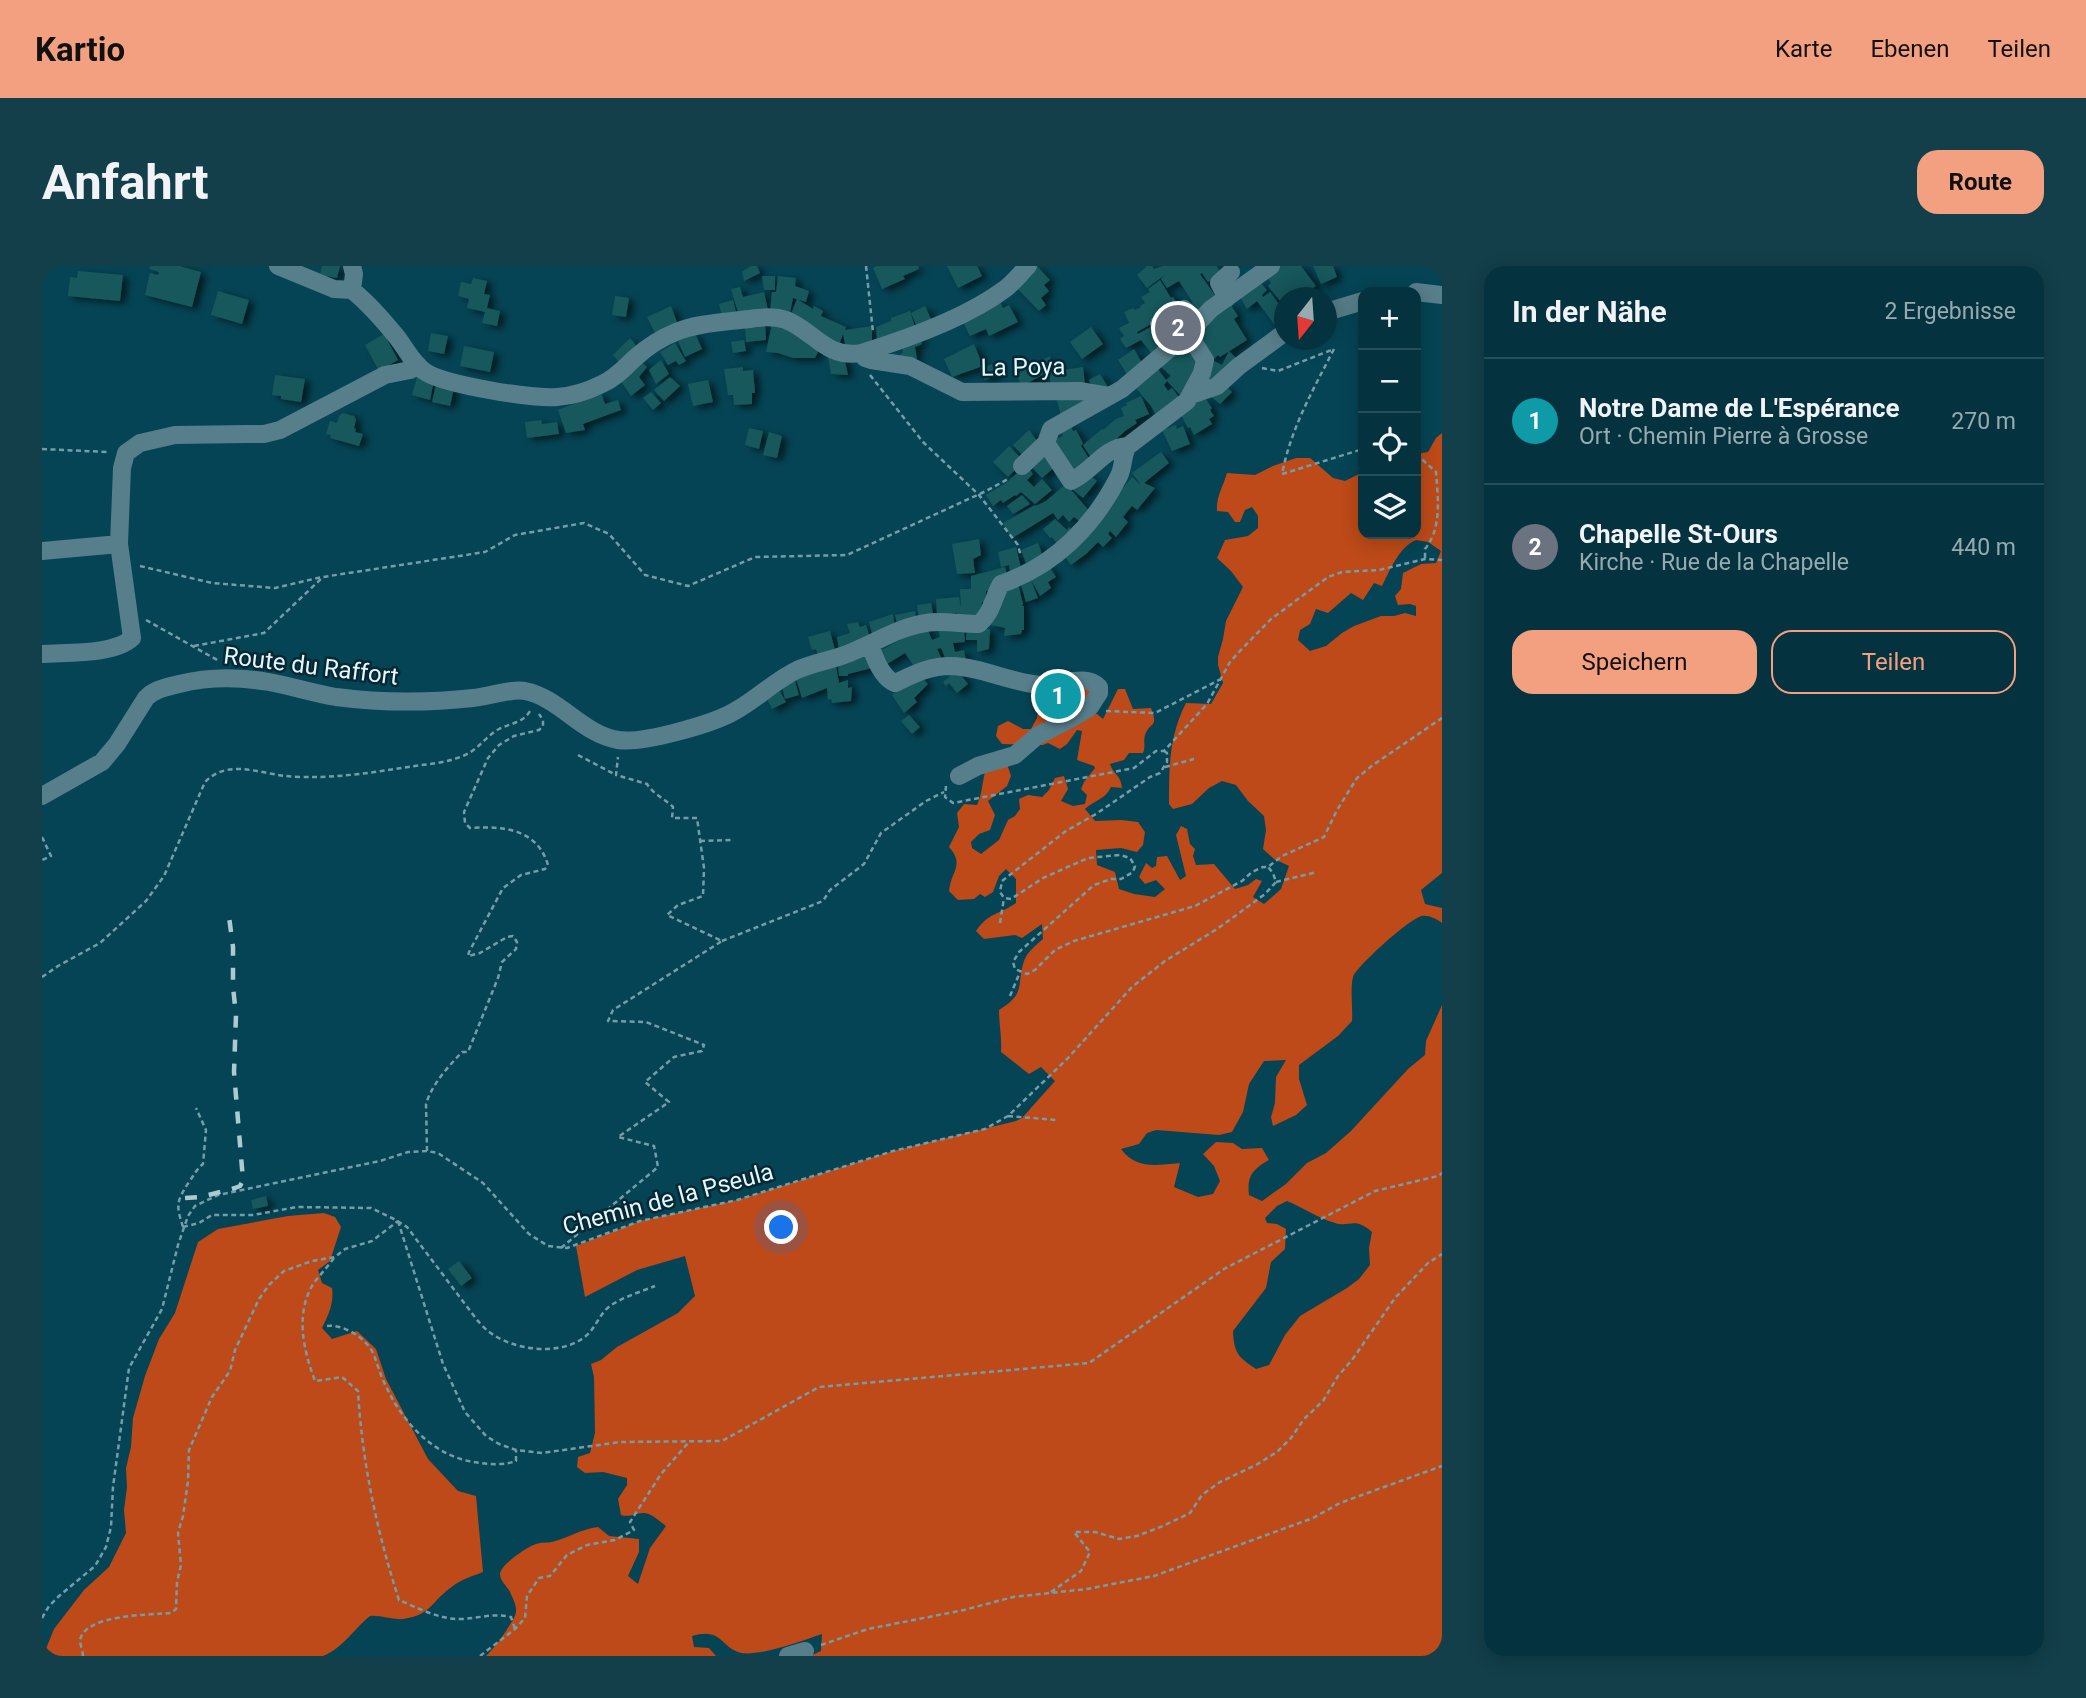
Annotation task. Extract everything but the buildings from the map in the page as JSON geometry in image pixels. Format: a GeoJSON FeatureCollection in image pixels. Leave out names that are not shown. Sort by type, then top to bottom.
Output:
{"type":"FeatureCollection","features":[{"type":"Feature","properties":{"kind":"street"},"geometry":{"type":"LineString","coordinates":[[42,654],[105,649],[127,642],[132,636],[121,553],[122,468],[126,453],[140,443],[175,435],[256,434],[280,430],[385,375],[410,370],[418,365],[396,336],[352,290],[334,289],[278,266]]}},
{"type":"Feature","properties":{"kind":"street"},"geometry":{"type":"LineString","coordinates":[[352,266],[352,290]]}},
{"type":"Feature","properties":{"kind":"street"},"geometry":{"type":"LineString","coordinates":[[867,350],[931,328],[990,299],[1007,288],[1028,266]]}},
{"type":"Feature","properties":{"kind":"street"},"geometry":{"type":"LineString","coordinates":[[1022,466],[1046,443],[1051,429],[1110,396],[1147,370],[1211,309],[1271,266]]}},
{"type":"Feature","properties":{"kind":"street"},"geometry":{"type":"LineString","coordinates":[[1227,298],[1219,283],[1231,272]]}},
{"type":"Feature","properties":{"kind":"street"},"geometry":{"type":"LineString","coordinates":[[1421,293],[1442,295]]}},
{"type":"Feature","properties":{"kind":"street"},"geometry":{"type":"LineString","coordinates":[[1337,309],[1358,302]]}},
{"type":"Feature","properties":{"kind":"street"},"geometry":{"type":"LineString","coordinates":[[534,702],[554,703],[596,733],[619,740],[641,739],[717,720],[735,712],[774,683],[797,670],[851,653],[912,625],[929,622],[979,624],[991,610],[1001,584],[1046,562],[1067,547],[1107,498],[1124,466],[1124,452],[1128,446],[1187,401],[1191,395],[1205,360],[1193,328],[1184,309],[1159,324]]}},
{"type":"Feature","properties":{"kind":"street","name":"La Poya"},"geometry":{"type":"LineString","coordinates":[[418,365],[426,372],[459,383],[531,397],[579,394],[617,375],[647,349],[674,332],[773,317],[799,327],[830,350],[852,355],[867,350],[871,359],[910,366],[962,392],[1071,391],[1110,396]]}},
{"type":"Feature","properties":{"kind":"street"},"geometry":{"type":"LineString","coordinates":[[1191,395],[1217,386],[1274,340]]}},
{"type":"Feature","properties":{"kind":"street"},"geometry":{"type":"LineString","coordinates":[[1046,443],[1071,481],[1088,471],[1103,456],[1118,447],[1128,446]]}},
{"type":"Feature","properties":{"kind":"street"},"geometry":{"type":"LineString","coordinates":[[42,551],[121,553]]}},
{"type":"Feature","properties":{"kind":"street"},"geometry":{"type":"LineString","coordinates":[[870,644],[873,654],[891,682],[895,683],[917,672],[953,666],[1042,685],[1062,685],[1084,679],[1093,681],[1099,687],[1100,693],[1090,707],[1037,736],[1015,755],[978,766],[959,776]]}},
{"type":"Feature","properties":{"kind":"street","name":"Route du Raffort"},"geometry":{"type":"LineString","coordinates":[[42,796],[102,762],[152,692],[192,681],[260,681],[335,696],[393,702],[475,698],[517,690],[534,702]]}},
{"type":"Feature","properties":{"kind":"path"},"geometry":{"type":"LineString","coordinates":[[866,266],[872,311],[865,369],[908,425],[979,495],[1018,545],[1025,572]]}},
{"type":"Feature","properties":{"kind":"path"},"geometry":{"type":"LineString","coordinates":[[1253,367],[1278,371],[1334,349],[1301,412],[1286,450],[1282,474],[1358,451]]}},
{"type":"Feature","properties":{"kind":"path"},"geometry":{"type":"LineString","coordinates":[[42,449],[126,453]]}},
{"type":"Feature","properties":{"kind":"path"},"geometry":{"type":"LineString","coordinates":[[1421,458],[1436,472],[1440,521],[1425,549],[1425,559]]}},
{"type":"Feature","properties":{"kind":"path"},"geometry":{"type":"LineString","coordinates":[[121,553],[212,583],[275,588],[323,577],[485,552],[515,536],[583,523],[609,534],[645,575],[688,586],[755,557],[847,555],[979,495],[1007,480],[1022,466]]}},
{"type":"Feature","properties":{"kind":"path"},"geometry":{"type":"LineString","coordinates":[[944,792],[945,797],[953,803],[1134,768],[1156,751],[1164,751],[1207,704],[1239,652],[1271,619],[1328,577],[1342,572],[1379,570],[1425,559],[1442,560]]}},
{"type":"Feature","properties":{"kind":"path"},"geometry":{"type":"LineString","coordinates":[[194,646],[264,633],[323,577]]}},
{"type":"Feature","properties":{"kind":"path"},"geometry":{"type":"LineString","coordinates":[[129,611],[226,666]]}},
{"type":"Feature","properties":{"kind":"path"},"geometry":{"type":"LineString","coordinates":[[1090,707],[1101,711],[1155,713],[1222,679]]}},
{"type":"Feature","properties":{"kind":"path"},"geometry":{"type":"LineString","coordinates":[[42,977],[100,943],[146,901],[164,876],[205,782],[212,775],[236,768],[286,776],[315,777],[360,774],[441,762],[475,750],[500,728],[526,717],[534,702]]}},
{"type":"Feature","properties":{"kind":"path"},"geometry":{"type":"LineString","coordinates":[[42,1618],[59,1596],[94,1566],[106,1547],[111,1527],[113,1487],[129,1367],[162,1309],[184,1227],[195,1206],[218,1195],[380,1161],[408,1152],[427,1151],[427,1098],[461,1052],[468,1052],[498,978],[502,961],[516,949],[517,942],[513,936],[508,937],[480,953],[468,956],[469,952],[503,888],[521,875],[545,869],[548,865],[537,846],[520,832],[498,826],[470,828],[463,818],[488,758],[499,745],[514,736],[539,730],[542,726],[534,702]]}},
{"type":"Feature","properties":{"kind":"path"},"geometry":{"type":"LineString","coordinates":[[1004,898],[1011,899],[1043,878],[1088,858],[1120,855],[1130,858],[1135,866],[1133,872],[1121,879],[1111,879],[1094,885],[1019,952],[1013,962],[1015,969],[1027,974],[1035,970],[1055,950],[1074,941],[1195,906],[1242,881],[1252,872],[1268,867],[1282,856],[1324,837],[1357,778],[1442,718]]}},
{"type":"Feature","properties":{"kind":"path"},"geometry":{"type":"LineString","coordinates":[[616,775],[619,740]]}},
{"type":"Feature","properties":{"kind":"path"},"geometry":{"type":"LineString","coordinates":[[1000,923],[1004,898],[1000,892],[1002,881],[1066,831],[1160,773],[1167,762],[1167,753],[1164,751]]}},
{"type":"Feature","properties":{"kind":"path"},"geometry":{"type":"LineString","coordinates":[[579,755],[616,775],[647,784],[653,793],[664,798],[673,807],[672,818],[697,818],[704,868],[703,896],[678,905],[667,915],[722,941]]}},
{"type":"Feature","properties":{"kind":"path"},"geometry":{"type":"LineString","coordinates":[[1165,767],[1194,759]]}},
{"type":"Feature","properties":{"kind":"path"},"geometry":{"type":"LineString","coordinates":[[561,1248],[658,1167],[654,1146],[618,1137],[669,1102],[645,1082],[674,1057],[702,1051],[704,1045],[646,1022],[608,1021],[612,1010],[722,941],[823,901],[830,890],[864,864],[881,833],[926,801],[944,792],[959,776]]}},
{"type":"Feature","properties":{"kind":"path"},"geometry":{"type":"LineString","coordinates":[[42,837],[51,856],[42,860]]}},
{"type":"Feature","properties":{"kind":"path"},"geometry":{"type":"LineString","coordinates":[[699,841],[732,840]]}},
{"type":"Feature","properties":{"kind":"path"},"geometry":{"type":"LineString","coordinates":[[1268,867],[1276,882],[1317,872]]}},
{"type":"Feature","properties":{"kind":"path","name":"Chemin de la Pseula"},"geometry":{"type":"LineString","coordinates":[[427,1151],[438,1153],[472,1174],[529,1234],[548,1246],[561,1248],[576,1246],[640,1221],[737,1200],[882,1154],[985,1129],[1008,1116],[1068,1058],[1132,987],[1165,961],[1217,929],[1265,894],[1276,882]]}},
{"type":"Feature","properties":{"kind":"path"},"geometry":{"type":"LineString","coordinates":[[1010,996],[1020,972]]}},
{"type":"Feature","properties":{"kind":"path"},"geometry":{"type":"LineString","coordinates":[[184,1227],[177,1208],[179,1196],[195,1170],[203,1164],[206,1130],[196,1108]]}},
{"type":"Feature","properties":{"kind":"path"},"geometry":{"type":"LineString","coordinates":[[1008,1116],[1056,1120]]}},
{"type":"Feature","properties":{"kind":"path"},"geometry":{"type":"LineString","coordinates":[[398,1221],[443,1364],[470,1419],[486,1436],[516,1450],[542,1453],[620,1442],[722,1441],[819,1387],[1089,1363],[1224,1269],[1375,1191],[1442,1173]]}},
{"type":"Feature","properties":{"kind":"path"},"geometry":{"type":"LineString","coordinates":[[184,1227],[200,1223],[212,1215],[253,1214],[297,1206],[371,1209],[407,1227],[489,1332],[512,1343],[540,1348],[567,1346],[582,1339],[611,1305],[655,1286]]}},
{"type":"Feature","properties":{"kind":"path"},"geometry":{"type":"LineString","coordinates":[[398,1221],[372,1241],[345,1249],[315,1282],[302,1307],[305,1354],[315,1381],[342,1377],[358,1391],[361,1438],[370,1491],[383,1552],[399,1600],[432,1614],[460,1619],[498,1614],[511,1617],[514,1629]]}},
{"type":"Feature","properties":{"kind":"path"},"geometry":{"type":"LineString","coordinates":[[1049,1594],[1081,1571],[1090,1552],[1074,1532],[1095,1532],[1119,1539],[1138,1536],[1189,1513],[1202,1495],[1220,1482],[1277,1452],[1323,1401],[1395,1298],[1428,1263],[1442,1254]]}},
{"type":"Feature","properties":{"kind":"path"},"geometry":{"type":"LineString","coordinates":[[83,1656],[80,1642],[85,1630],[96,1623],[176,1609],[181,1565],[177,1534],[183,1516],[188,1481],[189,1450],[212,1397],[229,1371],[235,1350],[258,1299],[269,1285],[284,1271],[312,1261],[335,1257]]}},
{"type":"Feature","properties":{"kind":"path"},"geometry":{"type":"LineString","coordinates":[[327,1326],[346,1329],[372,1351],[384,1383],[401,1415],[421,1437],[460,1460],[492,1464],[516,1461],[516,1450]]}},
{"type":"Feature","properties":{"kind":"path"},"geometry":{"type":"LineString","coordinates":[[480,1656],[525,1618],[527,1596],[539,1578],[550,1576],[567,1555],[587,1545],[615,1540],[634,1530],[630,1522],[662,1474],[689,1442]]}},
{"type":"Feature","properties":{"kind":"path"},"geometry":{"type":"LineString","coordinates":[[796,1653],[868,1629],[1013,1598],[1087,1589],[1154,1576],[1312,1518],[1340,1503],[1442,1466]]}},
{"type":"Feature","properties":{"kind":"shaded area"},"geometry":{"type":"Polygon","coordinates":[[[1442,433],[1442,873],[1421,890],[1425,904],[1442,908],[1442,923],[1427,916],[1416,919],[1384,943],[1357,971],[1352,982],[1352,1021],[1338,1036],[1299,1065],[1299,1079],[1307,1105],[1296,1115],[1273,1126],[1271,1117],[1275,1103],[1276,1077],[1286,1060],[1264,1061],[1249,1084],[1243,1112],[1232,1132],[1219,1135],[1156,1130],[1147,1133],[1139,1144],[1121,1149],[1127,1156],[1148,1165],[1180,1163],[1174,1187],[1198,1197],[1213,1194],[1220,1181],[1214,1166],[1203,1154],[1216,1142],[1233,1143],[1242,1149],[1262,1148],[1269,1160],[1252,1174],[1249,1195],[1262,1201],[1351,1131],[1408,1069],[1425,1055],[1426,1041],[1442,1005],[1442,1656],[810,1656],[821,1651],[822,1634],[782,1647],[741,1653],[715,1636],[702,1634],[692,1636],[694,1647],[709,1648],[716,1656],[486,1656],[504,1634],[516,1613],[513,1599],[500,1574],[515,1556],[536,1544],[552,1542],[598,1527],[609,1536],[639,1539],[639,1552],[628,1576],[638,1584],[650,1548],[666,1526],[648,1514],[621,1515],[618,1499],[627,1485],[627,1478],[603,1472],[585,1473],[577,1467],[578,1457],[590,1453],[595,1433],[594,1377],[591,1364],[678,1313],[695,1296],[685,1256],[637,1270],[585,1297],[576,1246],[640,1221],[737,1200],[893,1151],[1016,1121],[1022,1118],[1055,1081],[1041,1067],[1029,1074],[1001,1052],[999,1010],[1014,999],[1017,993],[1025,958],[1043,939],[1042,924],[1022,938],[1015,935],[984,939],[976,931],[990,917],[1016,903],[1016,879],[1006,869],[999,876],[993,892],[985,897],[980,894],[974,899],[958,900],[949,891],[957,864],[949,847],[959,827],[957,813],[964,804],[977,805],[985,772],[1007,764],[1011,776],[1007,786],[988,801],[995,815],[990,830],[979,834],[971,842],[972,848],[981,854],[999,840],[1008,820],[1020,809],[1019,799],[1028,795],[1042,797],[1055,778],[1064,776],[1068,789],[1061,801],[1073,806],[1085,804],[1087,795],[1081,789],[1095,768],[1077,760],[1082,731],[1077,730],[1060,749],[1048,743],[1002,744],[996,736],[998,726],[1008,721],[1023,729],[1031,729],[1037,718],[1039,703],[1048,704],[1061,720],[1068,712],[1068,706],[1050,699],[1049,692],[1090,684],[1090,715],[1097,714],[1103,719],[1118,689],[1125,689],[1133,709],[1151,708],[1154,722],[1145,735],[1143,753],[1129,753],[1124,760],[1110,764],[1122,788],[1111,787],[1106,794],[1085,809],[1095,821],[1138,822],[1145,832],[1143,845],[1137,852],[1121,848],[1096,850],[1097,865],[1115,872],[1119,889],[1155,897],[1165,889],[1156,880],[1145,884],[1139,877],[1146,863],[1152,868],[1156,866],[1157,857],[1167,856],[1180,880],[1186,876],[1176,835],[1181,826],[1187,829],[1190,844],[1195,849],[1193,856],[1196,865],[1214,864],[1235,889],[1256,879],[1262,881],[1253,897],[1264,904],[1281,889],[1289,866],[1274,859],[1263,849],[1266,830],[1264,816],[1236,785],[1222,781],[1209,788],[1192,804],[1173,809],[1169,804],[1173,740],[1180,715],[1186,703],[1211,704],[1223,683],[1218,657],[1226,621],[1243,587],[1217,558],[1225,540],[1248,536],[1258,528],[1258,516],[1252,507],[1245,510],[1240,522],[1235,522],[1228,512],[1217,511],[1220,492],[1227,473],[1255,475],[1296,458],[1310,458],[1333,478],[1345,481],[1358,474],[1358,539],[1421,539],[1421,453],[1428,452],[1442,433]],[[1416,540],[1410,543],[1400,553],[1382,586],[1374,583],[1363,600],[1351,593],[1328,613],[1316,609],[1310,624],[1300,630],[1298,640],[1310,651],[1326,646],[1354,626],[1381,616],[1405,613],[1416,616],[1416,606],[1398,605],[1395,596],[1401,589],[1403,573],[1421,564],[1436,563],[1441,551],[1428,542],[1416,540]],[[1287,1201],[1277,1206],[1265,1218],[1267,1223],[1286,1229],[1285,1249],[1271,1262],[1266,1288],[1233,1331],[1238,1354],[1256,1369],[1269,1365],[1285,1335],[1300,1316],[1347,1288],[1359,1279],[1370,1265],[1372,1232],[1356,1223],[1340,1224],[1287,1201]]]}},
{"type":"Feature","properties":{"kind":"shaded area"},"geometry":{"type":"Polygon","coordinates":[[[324,1213],[335,1217],[341,1227],[330,1261],[318,1270],[322,1283],[332,1288],[330,1308],[322,1328],[332,1339],[357,1331],[376,1349],[386,1379],[428,1459],[458,1491],[476,1496],[483,1572],[456,1584],[426,1610],[413,1617],[395,1619],[370,1616],[342,1643],[323,1656],[43,1656],[54,1629],[84,1590],[109,1567],[126,1533],[126,1468],[133,1418],[145,1376],[159,1339],[175,1313],[198,1242],[218,1229],[288,1216],[324,1213]]]}},
{"type":"Feature","properties":{"kind":"railway"},"geometry":{"type":"LineString","coordinates":[[185,1198],[201,1197],[235,1188],[240,1186],[243,1180],[234,1072],[236,1015],[233,947],[228,909]]}},
{"type":"Feature","properties":{"kind":"place","name":"Chapelle St-Ours"},"geometry":{"type":"Point","coordinates":[1178,328]}},
{"type":"Feature","properties":{"kind":"place","name":"Notre Dame de L'Espérance"},"geometry":{"type":"Point","coordinates":[1058,696]}}]}
